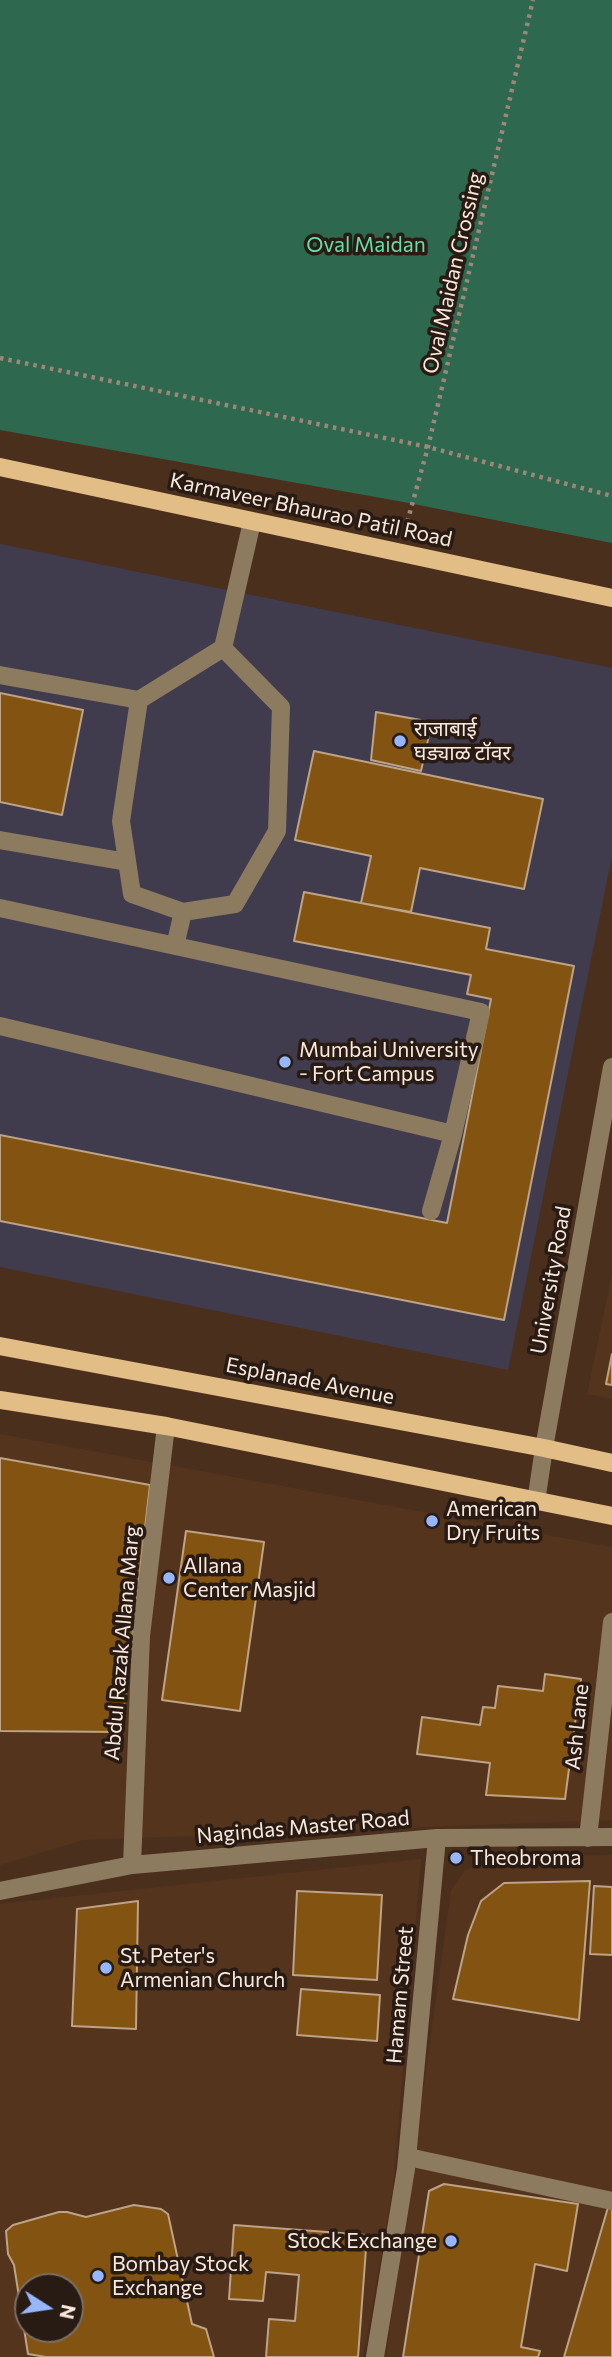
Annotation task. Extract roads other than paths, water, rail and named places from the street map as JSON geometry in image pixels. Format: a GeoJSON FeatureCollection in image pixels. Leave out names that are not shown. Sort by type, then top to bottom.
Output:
{"type":"FeatureCollection","features":[{"type":"Feature","properties":{"kind":"main road","name":"Karmaveer Bhaurao Patil Road"},"geometry":{"type":"LineString","coordinates":[[0,467],[612,597]]}},
{"type":"Feature","properties":{"kind":"main road","name":"Esplanade Avenue"},"geometry":{"type":"LineString","coordinates":[[0,1346],[612,1463]]}},
{"type":"Feature","properties":{"kind":"main road"},"geometry":{"type":"LineString","coordinates":[[0,1401],[166,1426],[612,1516]]}},
{"type":"Feature","properties":{"kind":"street"},"geometry":{"type":"LineString","coordinates":[[0,675],[139,701],[223,648],[252,522]]}},
{"type":"Feature","properties":{"kind":"street"},"geometry":{"type":"LineString","coordinates":[[139,701],[121,821],[132,894],[183,912],[235,904],[277,831],[281,707],[223,648]]}},
{"type":"Feature","properties":{"kind":"street"},"geometry":{"type":"LineString","coordinates":[[0,840],[127,862]]}},
{"type":"Feature","properties":{"kind":"street"},"geometry":{"type":"LineString","coordinates":[[0,908],[481,1012],[453,1134],[431,1211]]}},
{"type":"Feature","properties":{"kind":"street"},"geometry":{"type":"LineString","coordinates":[[175,946],[183,912]]}},
{"type":"Feature","properties":{"kind":"street"},"geometry":{"type":"LineString","coordinates":[[0,1026],[453,1134]]}},
{"type":"Feature","properties":{"kind":"street","name":"University Road"},"geometry":{"type":"LineString","coordinates":[[536,1502],[612,1067]]}},
{"type":"Feature","properties":{"kind":"street","name":"Abdul Razak Allana Marg"},"geometry":{"type":"LineString","coordinates":[[132,1865],[141,1636],[166,1426]]}},
{"type":"Feature","properties":{"kind":"street","name":"Ash Lane"},"geometry":{"type":"LineString","coordinates":[[587,1838],[612,1622]]}},
{"type":"Feature","properties":{"kind":"street","name":"Nagindas Master Road"},"geometry":{"type":"LineString","coordinates":[[0,1891],[132,1865],[437,1838],[612,1837]]}},
{"type":"Feature","properties":{"kind":"street","name":"Hamam Street"},"geometry":{"type":"LineString","coordinates":[[375,2357],[408,2157],[437,1838]]}},
{"type":"Feature","properties":{"kind":"street"},"geometry":{"type":"LineString","coordinates":[[408,2157],[612,2201]]}},
{"type":"Feature","properties":{"kind":"place","name":"राजाबाई घड्याळ टॉवर"},"geometry":{"type":"Point","coordinates":[400,741]}},
{"type":"Feature","properties":{"kind":"place","name":"Mumbai University - Fort Campus"},"geometry":{"type":"Point","coordinates":[285,1062]}},
{"type":"Feature","properties":{"kind":"place","name":"American Dry Fruits"},"geometry":{"type":"Point","coordinates":[432,1521]}},
{"type":"Feature","properties":{"kind":"place","name":"Allana Center Masjid"},"geometry":{"type":"Point","coordinates":[169,1578]}},
{"type":"Feature","properties":{"kind":"place","name":"Theobroma"},"geometry":{"type":"Point","coordinates":[456,1858]}},
{"type":"Feature","properties":{"kind":"place","name":"St. Peter's Armenian Church"},"geometry":{"type":"Point","coordinates":[106,1968]}},
{"type":"Feature","properties":{"kind":"place","name":"Stock Exchange"},"geometry":{"type":"Point","coordinates":[451,2241]}},
{"type":"Feature","properties":{"kind":"place","name":"Bombay Stock Exchange"},"geometry":{"type":"Point","coordinates":[98,2276]}},
{"type":"Feature","properties":{"kind":"park label","name":"Oval Maidan"},"geometry":{"type":"Point","coordinates":[366,245]}}]}
